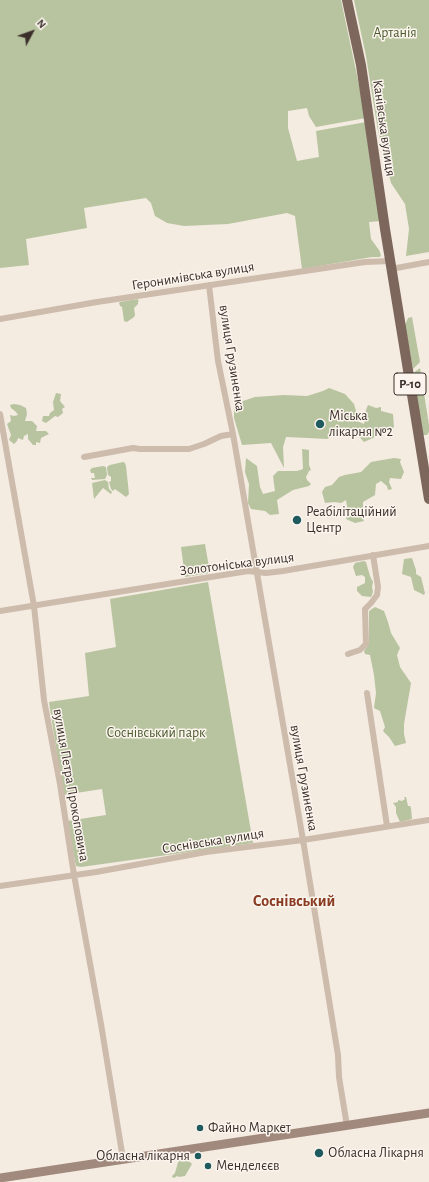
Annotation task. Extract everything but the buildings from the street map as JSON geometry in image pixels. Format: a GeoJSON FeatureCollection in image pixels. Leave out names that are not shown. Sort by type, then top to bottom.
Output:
{"type":"FeatureCollection","features":[{"type":"Feature","properties":{"kind":"main road","name":"Канівська вулиця"},"geometry":{"type":"LineString","coordinates":[[347,0],[360,65],[391,265]]}},
{"type":"Feature","properties":{"kind":"main road","name":"Р-10"},"geometry":{"type":"LineString","coordinates":[[391,265],[429,499]]}},
{"type":"Feature","properties":{"kind":"street","name":"Геронимівська вулиця"},"geometry":{"type":"LineString","coordinates":[[0,319],[209,285],[365,262],[405,266],[429,262]]}},
{"type":"Feature","properties":{"kind":"street","name":"вулиця Грузиненка"},"geometry":{"type":"LineString","coordinates":[[209,285],[218,361],[233,434],[303,840],[337,1048],[339,1077],[347,1126]]}},
{"type":"Feature","properties":{"kind":"street","name":"вулиця Петра Прокоповича"},"geometry":{"type":"LineString","coordinates":[[0,414],[34,606],[44,700],[60,784],[74,875],[100,1018],[123,1159]]}},
{"type":"Feature","properties":{"kind":"street"},"geometry":{"type":"LineString","coordinates":[[84,457],[133,448],[189,450],[221,436],[233,434]]}},
{"type":"Feature","properties":{"kind":"street"},"geometry":{"type":"LineString","coordinates":[[0,452],[7,450]]}},
{"type":"Feature","properties":{"kind":"street","name":"Золотоніська вулиця"},"geometry":{"type":"LineString","coordinates":[[0,611],[248,572],[266,573],[283,571],[429,546]]}},
{"type":"Feature","properties":{"kind":"street"},"geometry":{"type":"LineString","coordinates":[[348,654],[360,650],[366,644],[365,609],[376,595],[378,587],[373,555]]}},
{"type":"Feature","properties":{"kind":"street"},"geometry":{"type":"LineString","coordinates":[[368,693],[387,826]]}},
{"type":"Feature","properties":{"kind":"street","name":"Соснівська вулиця"},"geometry":{"type":"LineString","coordinates":[[0,886],[96,872],[206,852],[303,840],[429,820]]}},
{"type":"Feature","properties":{"kind":"street"},"geometry":{"type":"LineString","coordinates":[[0,1178],[429,1114]]}},
{"type":"Feature","properties":{"kind":"green space"},"geometry":{"type":"Polygon","coordinates":[[[0,0],[341,0],[366,118],[316,127],[309,116],[307,108],[288,111],[288,128],[297,161],[319,157],[316,131],[366,122],[381,221],[369,222],[371,239],[379,250],[381,255],[380,257],[372,257],[302,269],[295,216],[287,213],[228,224],[184,226],[167,223],[155,216],[151,203],[146,198],[84,208],[87,228],[26,239],[29,265],[0,268],[0,0]]]}},
{"type":"Feature","properties":{"kind":"green space","name":"Артанія"},"geometry":{"type":"Polygon","coordinates":[[[354,0],[429,0],[429,252],[406,256],[409,229],[405,204],[391,183],[378,131],[366,56],[354,0]]]}},
{"type":"Feature","properties":{"kind":"green space"},"geometry":{"type":"Polygon","coordinates":[[[137,299],[139,301],[134,308],[134,317],[127,322],[124,321],[122,307],[119,303],[137,299]]]}},
{"type":"Feature","properties":{"kind":"green space"},"geometry":{"type":"Polygon","coordinates":[[[412,317],[420,362],[413,369],[405,325],[408,318],[412,317]]]}},
{"type":"Feature","properties":{"kind":"green space"},"geometry":{"type":"Polygon","coordinates":[[[420,368],[429,425],[429,432],[427,435],[423,435],[412,374],[420,368]]]}},
{"type":"Feature","properties":{"kind":"green space"},"geometry":{"type":"Polygon","coordinates":[[[329,388],[345,394],[354,404],[358,418],[357,421],[364,424],[368,405],[376,408],[381,407],[381,411],[393,414],[394,427],[364,442],[352,429],[338,428],[328,439],[286,437],[283,447],[284,468],[271,443],[242,445],[234,418],[234,404],[255,397],[284,395],[307,396],[329,388]]]}},
{"type":"Feature","properties":{"kind":"green space"},"geometry":{"type":"Polygon","coordinates":[[[56,393],[61,394],[60,401],[65,407],[62,409],[63,413],[58,417],[55,416],[46,423],[42,421],[43,416],[49,416],[54,410],[53,402],[56,393]]]}},
{"type":"Feature","properties":{"kind":"green space"},"geometry":{"type":"Polygon","coordinates":[[[14,404],[26,408],[27,414],[25,421],[32,421],[37,426],[36,431],[46,431],[49,434],[41,438],[40,443],[36,442],[36,445],[33,445],[28,439],[28,434],[24,436],[23,440],[18,438],[14,444],[9,440],[11,435],[7,424],[11,421],[10,415],[18,415],[11,408],[10,405],[14,404]]]}},
{"type":"Feature","properties":{"kind":"green space"},"geometry":{"type":"Polygon","coordinates":[[[302,449],[309,450],[309,465],[311,470],[306,477],[311,484],[309,486],[293,490],[277,500],[279,514],[270,515],[265,511],[251,509],[248,503],[249,484],[245,472],[246,458],[257,466],[260,487],[263,494],[275,491],[273,476],[278,471],[297,471],[303,469],[302,449]]]}},
{"type":"Feature","properties":{"kind":"green space"},"geometry":{"type":"Polygon","coordinates":[[[394,458],[401,459],[400,462],[404,472],[401,479],[390,478],[389,482],[392,489],[388,490],[387,486],[381,481],[376,484],[375,495],[363,502],[361,513],[364,521],[355,523],[346,519],[348,512],[346,500],[341,503],[325,503],[322,492],[325,487],[332,485],[339,477],[361,472],[371,462],[394,458]]]}},
{"type":"Feature","properties":{"kind":"green space"},"geometry":{"type":"Polygon","coordinates":[[[123,462],[126,466],[129,494],[126,497],[115,489],[113,491],[111,489],[109,482],[111,481],[111,477],[108,475],[107,468],[110,465],[123,462]]]}},
{"type":"Feature","properties":{"kind":"green space"},"geometry":{"type":"Polygon","coordinates":[[[103,466],[106,467],[107,475],[105,479],[92,480],[91,478],[95,478],[94,473],[91,473],[90,470],[92,468],[103,466]]]}},
{"type":"Feature","properties":{"kind":"green space"},"geometry":{"type":"Polygon","coordinates":[[[105,480],[108,482],[109,489],[112,492],[111,494],[103,488],[94,499],[92,483],[105,480]]]}},
{"type":"Feature","properties":{"kind":"green space"},"geometry":{"type":"Polygon","coordinates":[[[205,544],[210,573],[185,577],[181,547],[205,544]]]}},
{"type":"Feature","properties":{"kind":"green space"},"geometry":{"type":"Polygon","coordinates":[[[412,558],[416,574],[421,577],[425,593],[424,595],[414,590],[411,577],[402,574],[404,559],[412,558]]]}},
{"type":"Feature","properties":{"kind":"green space"},"geometry":{"type":"Polygon","coordinates":[[[366,562],[373,582],[373,592],[371,597],[362,596],[357,591],[357,587],[365,583],[365,577],[362,575],[356,576],[353,567],[355,563],[366,562]]]}},
{"type":"Feature","properties":{"kind":"green space","name":"Соснівський парк"},"geometry":{"type":"Polygon","coordinates":[[[208,582],[253,843],[81,867],[76,866],[67,821],[106,815],[102,789],[63,795],[49,702],[89,696],[85,653],[116,647],[110,599],[208,582]]]}},
{"type":"Feature","properties":{"kind":"green space"},"geometry":{"type":"Polygon","coordinates":[[[375,607],[384,611],[391,633],[400,648],[397,655],[400,667],[411,683],[404,724],[406,743],[395,746],[383,731],[385,727],[380,711],[374,708],[376,693],[374,675],[370,655],[365,654],[364,651],[369,644],[369,611],[375,607]]]}},
{"type":"Feature","properties":{"kind":"green space"},"geometry":{"type":"Polygon","coordinates":[[[404,797],[406,797],[408,806],[411,808],[412,819],[400,822],[396,813],[396,807],[393,803],[398,802],[398,800],[402,801],[405,799],[404,797]]]}},
{"type":"Feature","properties":{"kind":"green space"},"geometry":{"type":"Polygon","coordinates":[[[186,1158],[192,1164],[185,1176],[177,1176],[173,1178],[172,1176],[175,1173],[179,1159],[186,1158]]]}},
{"type":"Feature","properties":{"kind":"place","name":"Міська лікарня №2"},"geometry":{"type":"Point","coordinates":[320,424]}},
{"type":"Feature","properties":{"kind":"place","name":"Реабілітаційний Центр"},"geometry":{"type":"Point","coordinates":[297,520]}},
{"type":"Feature","properties":{"kind":"place","name":"Файно Маркет"},"geometry":{"type":"Point","coordinates":[200,1128]}},
{"type":"Feature","properties":{"kind":"place","name":"Обласна Лікарня"},"geometry":{"type":"Point","coordinates":[319,1153]}},
{"type":"Feature","properties":{"kind":"place","name":"Обласна лікарня"},"geometry":{"type":"Point","coordinates":[198,1156]}},
{"type":"Feature","properties":{"kind":"place","name":"Менделєєв"},"geometry":{"type":"Point","coordinates":[208,1166]}},
{"type":"Feature","properties":{"kind":"district","name":"Соснівський"},"geometry":{"type":"Point","coordinates":[294,901]}}]}
